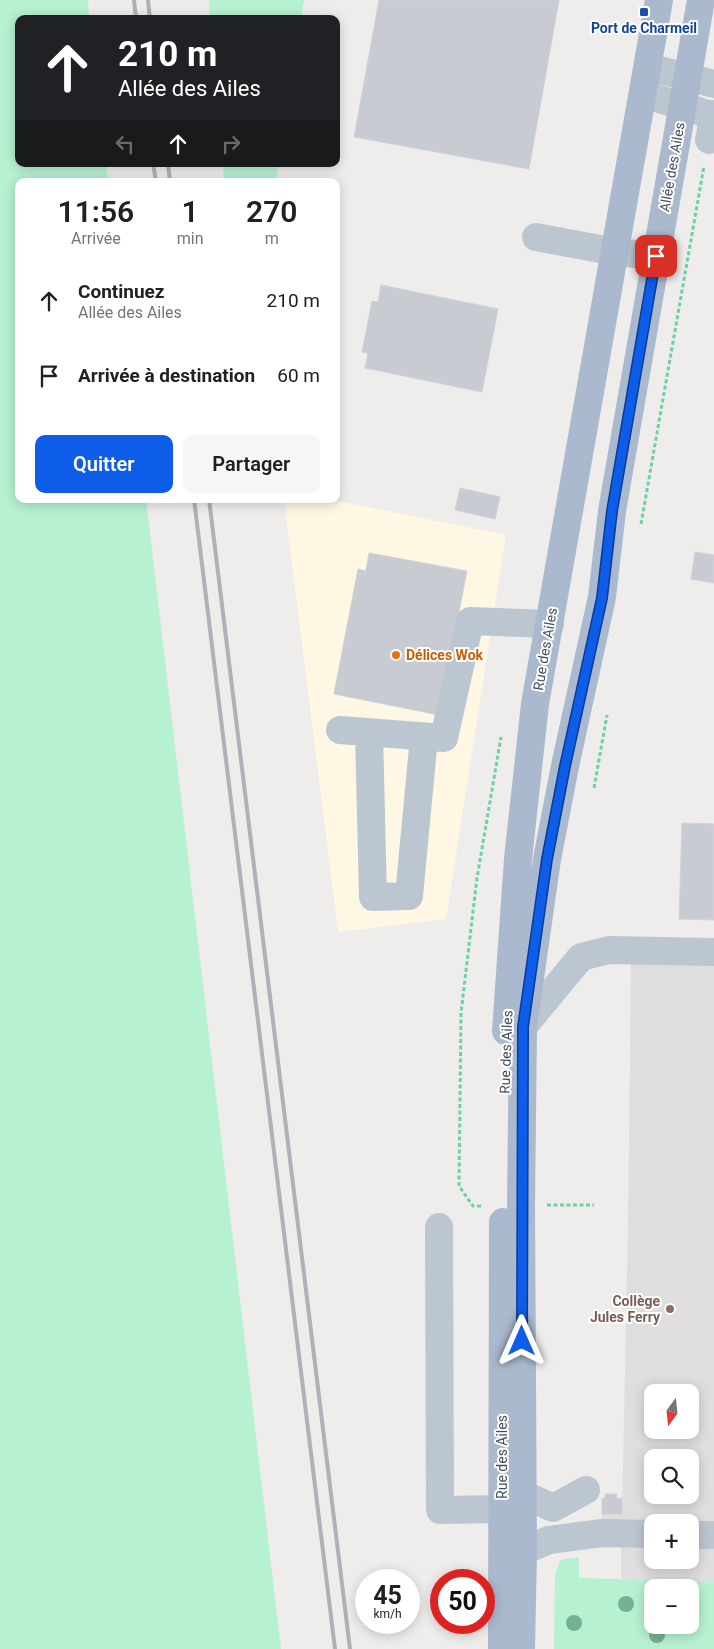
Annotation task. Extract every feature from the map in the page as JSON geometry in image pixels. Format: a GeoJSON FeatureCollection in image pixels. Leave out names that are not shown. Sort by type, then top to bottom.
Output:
{"type":"FeatureCollection","features":[{"type":"Feature","properties":{"kind":"main road"},"geometry":{"type":"LineString","coordinates":[[616,252],[659,0]]}},
{"type":"Feature","properties":{"kind":"main road","name":"Allée des Ailes"},"geometry":{"type":"LineString","coordinates":[[612,511],[701,0]]}},
{"type":"Feature","properties":{"kind":"main road","name":"Rue des Ailes"},"geometry":{"type":"LineString","coordinates":[[521,1649],[523,1552],[512,1501],[502,1206],[506,1025],[518,859],[535,704],[616,252]]}},
{"type":"Feature","properties":{"kind":"main road","name":"Rue des Ailes"},"geometry":{"type":"LineString","coordinates":[[502,1649],[512,1501],[522,1205],[523,1027],[547,859],[565,766],[602,598],[612,511]]}},
{"type":"Feature","properties":{"kind":"lane"},"geometry":{"type":"LineString","coordinates":[[648,67],[714,84]]}},
{"type":"Feature","properties":{"kind":"lane"},"geometry":{"type":"LineString","coordinates":[[643,94],[682,107],[712,123]]}},
{"type":"Feature","properties":{"kind":"lane"},"geometry":{"type":"LineString","coordinates":[[536,237],[616,252],[656,256]]}},
{"type":"Feature","properties":{"kind":"lane"},"geometry":{"type":"LineString","coordinates":[[340,730],[444,738],[470,621],[550,624]]}},
{"type":"Feature","properties":{"kind":"lane"},"geometry":{"type":"LineString","coordinates":[[369,733],[373,897],[409,896],[424,737]]}},
{"type":"Feature","properties":{"kind":"lane"},"geometry":{"type":"LineString","coordinates":[[523,1027],[581,957],[609,950],[714,952]]}},
{"type":"Feature","properties":{"kind":"lane"},"geometry":{"type":"LineString","coordinates":[[439,1227],[440,1510],[512,1501],[554,1508],[586,1490]]}},
{"type":"Feature","properties":{"kind":"lane"},"geometry":{"type":"LineString","coordinates":[[523,1552],[549,1540],[602,1533],[644,1534]]}},
{"type":"Feature","properties":{"kind":"lane"},"geometry":{"type":"LineString","coordinates":[[699,1535],[714,1535]]}},
{"type":"Feature","properties":{"kind":"path"},"geometry":{"type":"LineString","coordinates":[[639,534],[712,123]]}},
{"type":"Feature","properties":{"kind":"path"},"geometry":{"type":"LineString","coordinates":[[594,788],[608,710]]}},
{"type":"Feature","properties":{"kind":"shaded area"},"geometry":{"type":"Polygon","coordinates":[[[340,501],[506,535],[446,919],[338,932],[284,503],[340,503],[340,501]]]}},
{"type":"Feature","properties":{"kind":"shaded area","name":"Collège Jules Ferry"},"geometry":{"type":"Polygon","coordinates":[[[631,964],[714,965],[714,1582],[699,1582],[699,1579],[621,1579],[621,1547],[602,1542],[602,1514],[622,1514],[631,964]]]}},
{"type":"Feature","properties":{"kind":"green space"},"geometry":{"type":"Polygon","coordinates":[[[0,0],[88,0],[89,15],[15,15],[15,167],[106,167],[108,178],[15,178],[15,503],[146,503],[281,1649],[0,1649],[0,0]]]}},
{"type":"Feature","properties":{"kind":"green space"},"geometry":{"type":"Polygon","coordinates":[[[209,0],[304,0],[302,15],[210,15],[209,0]]]}},
{"type":"Feature","properties":{"kind":"green space"},"geometry":{"type":"Polygon","coordinates":[[[223,167],[278,167],[277,178],[224,178],[223,167]]]}},
{"type":"Feature","properties":{"kind":"green space"},"geometry":{"type":"Polygon","coordinates":[[[579,1557],[579,1578],[644,1580],[644,1634],[699,1634],[699,1582],[714,1582],[714,1649],[554,1649],[555,1576],[560,1560],[579,1557]]]}},
{"type":"Feature","properties":{"kind":"building"},"geometry":{"type":"Polygon","coordinates":[[[379,0],[559,0],[529,169],[354,137],[379,0]]]}},
{"type":"Feature","properties":{"kind":"building"},"geometry":{"type":"Polygon","coordinates":[[[381,285],[498,309],[482,392],[365,368],[368,353],[362,352],[372,301],[378,302],[381,285]]]}},
{"type":"Feature","properties":{"kind":"building"},"geometry":{"type":"Polygon","coordinates":[[[460,488],[500,497],[495,519],[455,510],[460,488]]]}},
{"type":"Feature","properties":{"kind":"building"},"geometry":{"type":"Polygon","coordinates":[[[695,552],[714,555],[714,583],[691,579],[695,552]]]}},
{"type":"Feature","properties":{"kind":"building","name":"Délices Wok"},"geometry":{"type":"Polygon","coordinates":[[[369,553],[467,571],[439,715],[334,694],[357,574],[365,575],[369,553]]]}},
{"type":"Feature","properties":{"kind":"building"},"geometry":{"type":"Polygon","coordinates":[[[358,569],[366,571],[365,575],[357,574],[358,569]]]}},
{"type":"Feature","properties":{"kind":"building"},"geometry":{"type":"Polygon","coordinates":[[[682,823],[714,824],[714,920],[679,919],[682,823]]]}},
{"type":"Feature","properties":{"kind":"building"},"geometry":{"type":"Polygon","coordinates":[[[605,1494],[617,1494],[616,1498],[622,1498],[622,1514],[602,1514],[602,1498],[605,1498],[605,1494]]]}},
{"type":"Feature","properties":{"kind":"railway"},"geometry":{"type":"LineString","coordinates":[[134,0],[136,15]]}},
{"type":"Feature","properties":{"kind":"railway"},"geometry":{"type":"LineString","coordinates":[[148,0],[150,15]]}},
{"type":"Feature","properties":{"kind":"railway"},"geometry":{"type":"LineString","coordinates":[[154,167],[155,178]]}},
{"type":"Feature","properties":{"kind":"railway"},"geometry":{"type":"LineString","coordinates":[[168,167],[170,178]]}},
{"type":"Feature","properties":{"kind":"railway"},"geometry":{"type":"LineString","coordinates":[[194,503],[335,1649]]}},
{"type":"Feature","properties":{"kind":"railway"},"geometry":{"type":"LineString","coordinates":[[209,503],[350,1649]]}},
{"type":"Feature","properties":{"kind":"place","name":"Port de Charmeil"},"geometry":{"type":"Point","coordinates":[644,12]}},
{"type":"Feature","properties":{"kind":"place","name":"Délices Wok"},"geometry":{"type":"Point","coordinates":[396,655]}},
{"type":"Feature","properties":{"kind":"place","name":"Collège Jules Ferry"},"geometry":{"type":"Point","coordinates":[670,1309]}},
{"type":"Feature","properties":{"kind":"route"},"geometry":{"type":"LineString","coordinates":[[522,1341],[523,1027],[547,859],[565,766],[602,598],[612,511],[656,256]]}}]}
